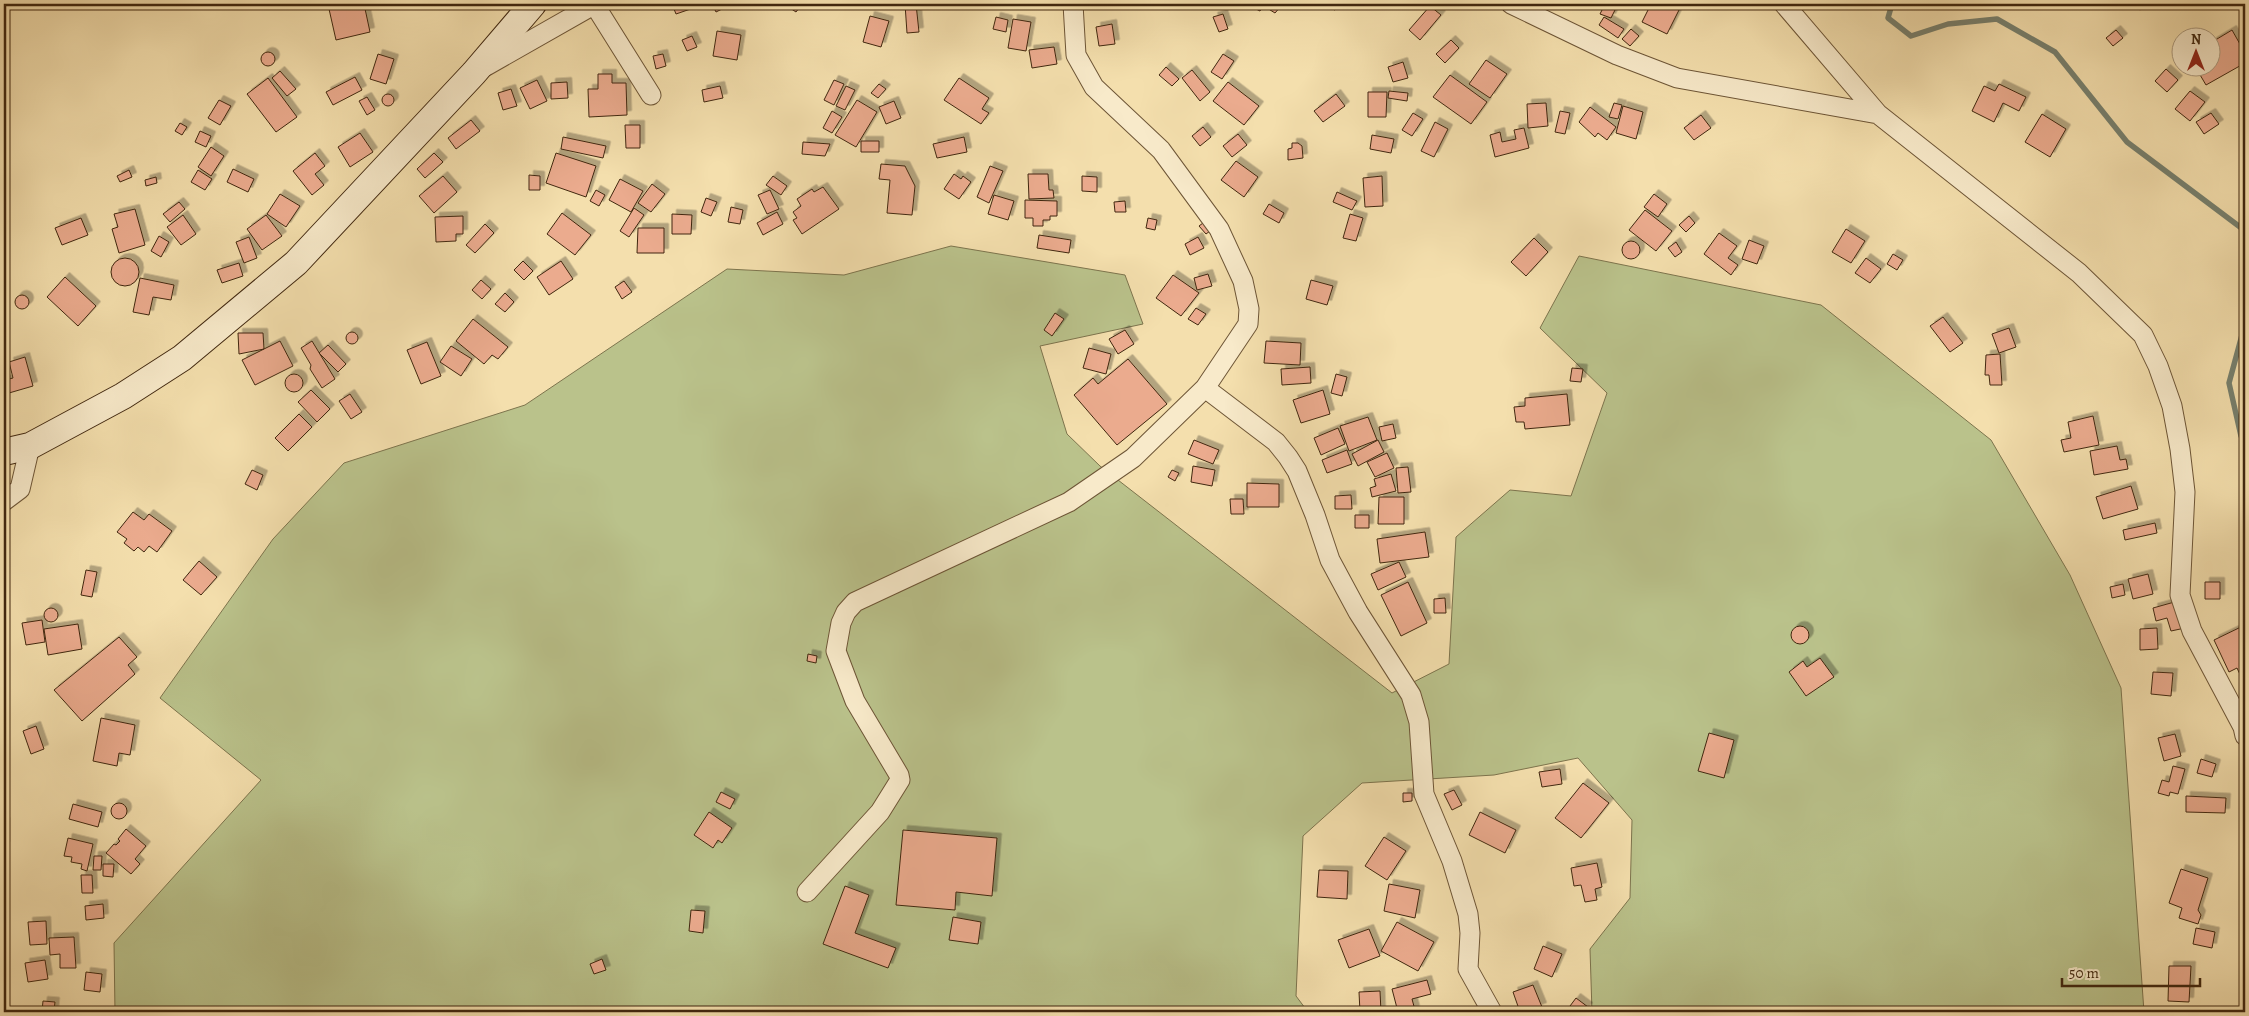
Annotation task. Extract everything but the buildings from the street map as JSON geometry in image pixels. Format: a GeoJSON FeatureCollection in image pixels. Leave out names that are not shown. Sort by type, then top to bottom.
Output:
{"type":"FeatureCollection","features":[{"type":"Feature","properties":{"kind":"street"},"geometry":{"type":"LineString","coordinates":[[4,452],[30,446],[123,396],[182,358],[296,263],[474,73],[533,4]]}},
{"type":"Feature","properties":{"kind":"street"},"geometry":{"type":"LineString","coordinates":[[474,73],[595,4],[651,94]]}},
{"type":"Feature","properties":{"kind":"street"},"geometry":{"type":"LineString","coordinates":[[807,892],[880,812],[900,780],[899,774],[855,701],[836,651],[837,636],[846,612],[855,602],[1069,502],[1133,458],[1205,388],[1248,324],[1250,309],[1243,281],[1219,229],[1161,150],[1094,87],[1076,55],[1073,4]]}},
{"type":"Feature","properties":{"kind":"street"},"geometry":{"type":"LineString","coordinates":[[1511,4],[1617,55],[1677,78],[1878,114]]}},
{"type":"Feature","properties":{"kind":"street"},"geometry":{"type":"LineString","coordinates":[[1784,4],[1878,114],[2078,273],[2143,335],[2158,366],[2172,406],[2180,449],[2185,492],[2180,595],[2192,631],[2243,728],[2245,736]]}},
{"type":"Feature","properties":{"kind":"street"},"geometry":{"type":"LineString","coordinates":[[1205,388],[1276,442],[1288,457],[1297,471],[1315,515],[1330,560],[1358,612],[1411,695],[1419,722],[1424,794],[1452,861],[1468,914],[1470,933],[1468,969],[1492,1012]]}},
{"type":"Feature","properties":{"kind":"street"},"geometry":{"type":"LineString","coordinates":[[4,501],[20,489],[30,446]]}},
{"type":"Feature","properties":{"kind":"green space"},"geometry":{"type":"Polygon","coordinates":[[[951,246],[1125,275],[1143,324],[1040,346],[1067,434],[1100,466],[1392,693],[1449,664],[1456,537],[1510,490],[1571,496],[1607,393],[1540,328],[1579,256],[1821,305],[1991,440],[2070,575],[2121,688],[2144,1012],[1592,1012],[1590,949],[1630,898],[1632,820],[1578,758],[1494,775],[1362,783],[1303,836],[1296,996],[1308,1012],[115,1012],[114,943],[261,780],[160,698],[273,539],[344,463],[525,405],[727,269],[844,275],[951,246]]]}},
{"type":"Feature","properties":{"kind":"waterway"},"geometry":{"type":"LineString","coordinates":[[1892,4],[1888,18],[1911,36],[1948,24],[1997,19],[2055,52],[2127,142],[2244,230],[2245,234]]}},
{"type":"Feature","properties":{"kind":"waterway"},"geometry":{"type":"LineString","coordinates":[[2245,324],[2229,383],[2241,436],[2245,441]]}}]}
